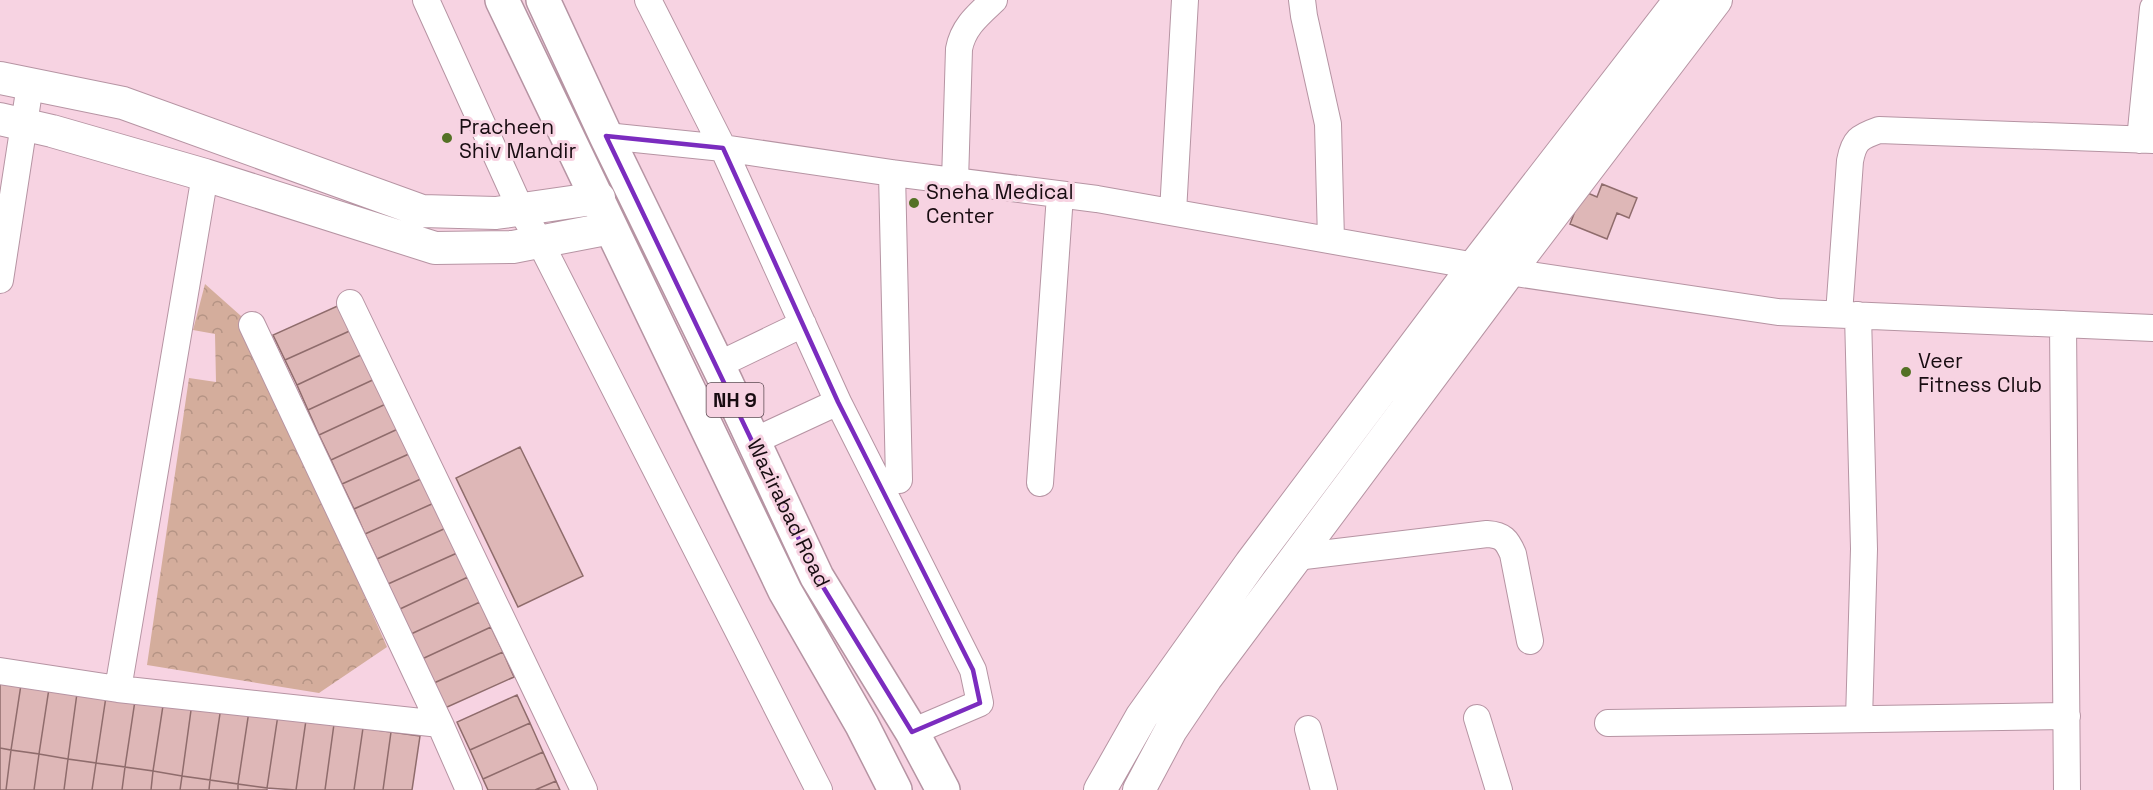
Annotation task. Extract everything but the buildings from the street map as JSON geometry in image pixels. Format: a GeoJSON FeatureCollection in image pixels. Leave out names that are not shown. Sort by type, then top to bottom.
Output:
{"type":"FeatureCollection","features":[{"type":"Feature","properties":{"kind":"highway","name":"Wazirabad Road"},"geometry":{"type":"LineString","coordinates":[[502,0],[599,198],[611,228],[785,591],[862,725],[895,790]]}},
{"type":"Feature","properties":{"kind":"highway","name":"Wazirabad Road"},"geometry":{"type":"LineString","coordinates":[[543,0],[817,577],[912,732],[943,790]]}},
{"type":"Feature","properties":{"kind":"main road"},"geometry":{"type":"LineString","coordinates":[[1100,790],[1142,716],[1238,582],[1475,265],[1698,3]]}},
{"type":"Feature","properties":{"kind":"main road"},"geometry":{"type":"LineString","coordinates":[[1139,790],[1171,730],[1206,678],[1509,272],[1698,3]]}},
{"type":"Feature","properties":{"kind":"main road"},"geometry":{"type":"LineString","coordinates":[[0,78],[123,103],[422,212],[496,213],[599,198]]}},
{"type":"Feature","properties":{"kind":"main road"},"geometry":{"type":"LineString","coordinates":[[12,122],[205,175],[435,248],[513,247],[611,228]]}},
{"type":"Feature","properties":{"kind":"street"},"geometry":{"type":"LineString","coordinates":[[426,0],[521,210],[540,242],[819,790]]}},
{"type":"Feature","properties":{"kind":"street"},"geometry":{"type":"LineString","coordinates":[[648,0],[723,148],[838,402],[973,670],[980,703],[912,732]]}},
{"type":"Feature","properties":{"kind":"street"},"geometry":{"type":"LineString","coordinates":[[955,181],[961,38],[975,17],[994,0]]}},
{"type":"Feature","properties":{"kind":"street"},"geometry":{"type":"LineString","coordinates":[[1173,212],[1185,0]]}},
{"type":"Feature","properties":{"kind":"street"},"geometry":{"type":"LineString","coordinates":[[1302,0],[1328,123],[1331,240]]}},
{"type":"Feature","properties":{"kind":"street"},"geometry":{"type":"LineString","coordinates":[[1859,719],[1864,549],[1849,314],[1850,161],[1853,146],[1862,135],[1879,130],[2146,140],[2153,8]]}},
{"type":"Feature","properties":{"kind":"street"},"geometry":{"type":"LineString","coordinates":[[0,280],[12,122],[30,85]]}},
{"type":"Feature","properties":{"kind":"street"},"geometry":{"type":"LineString","coordinates":[[606,136],[723,148],[1060,195],[1173,212],[1509,272],[1778,312],[2153,328]]}},
{"type":"Feature","properties":{"kind":"street"},"geometry":{"type":"LineString","coordinates":[[892,173],[898,480]]}},
{"type":"Feature","properties":{"kind":"street"},"geometry":{"type":"LineString","coordinates":[[118,689],[205,175]]}},
{"type":"Feature","properties":{"kind":"street"},"geometry":{"type":"LineString","coordinates":[[1040,483],[1060,195]]}},
{"type":"Feature","properties":{"kind":"street"},"geometry":{"type":"LineString","coordinates":[[350,303],[584,790]]}},
{"type":"Feature","properties":{"kind":"street"},"geometry":{"type":"LineString","coordinates":[[718,365],[803,324]]}},
{"type":"Feature","properties":{"kind":"street"},"geometry":{"type":"LineString","coordinates":[[2063,324],[2067,790]]}},
{"type":"Feature","properties":{"kind":"street"},"geometry":{"type":"LineString","coordinates":[[252,325],[469,790]]}},
{"type":"Feature","properties":{"kind":"street"},"geometry":{"type":"LineString","coordinates":[[754,441],[838,402]]}},
{"type":"Feature","properties":{"kind":"street"},"geometry":{"type":"LineString","coordinates":[[1296,557],[1487,534],[1500,535],[1509,542],[1513,554],[1530,641]]}},
{"type":"Feature","properties":{"kind":"street"},"geometry":{"type":"LineString","coordinates":[[0,671],[118,689],[440,724]]}},
{"type":"Feature","properties":{"kind":"street"},"geometry":{"type":"LineString","coordinates":[[1608,723],[2067,716]]}},
{"type":"Feature","properties":{"kind":"street"},"geometry":{"type":"LineString","coordinates":[[1478,718],[1499,790]]}},
{"type":"Feature","properties":{"kind":"street"},"geometry":{"type":"LineString","coordinates":[[1308,729],[1324,790]]}},
{"type":"Feature","properties":{"kind":"highlighted area"},"geometry":{"type":"Polygon","coordinates":[[[606,136],[723,148],[838,402],[973,670],[980,703],[912,732],[817,577],[606,136]]]}},
{"type":"Feature","properties":{"kind":"green space"},"geometry":{"type":"Polygon","coordinates":[[[205,284],[241,316],[387,647],[319,693],[147,665],[189,378],[216,382],[215,334],[193,330],[205,284]]]}},
{"type":"Feature","properties":{"kind":"place","name":"Pracheen Shiv Mandir"},"geometry":{"type":"Point","coordinates":[447,138]}},
{"type":"Feature","properties":{"kind":"place","name":"Sneha Medical Center"},"geometry":{"type":"Point","coordinates":[914,203]}},
{"type":"Feature","properties":{"kind":"place","name":"Veer Fitness Club"},"geometry":{"type":"Point","coordinates":[1906,372]}}]}
